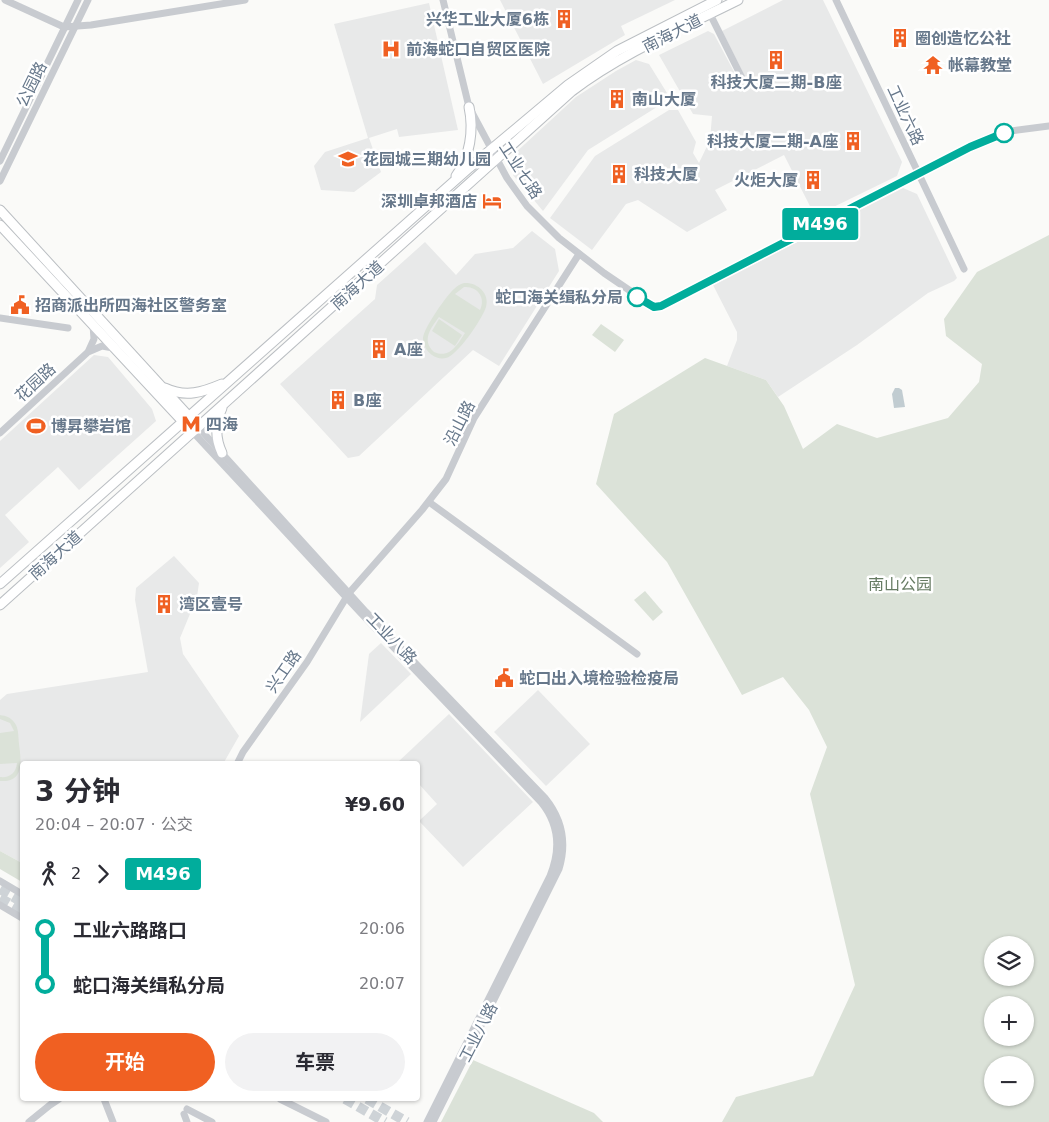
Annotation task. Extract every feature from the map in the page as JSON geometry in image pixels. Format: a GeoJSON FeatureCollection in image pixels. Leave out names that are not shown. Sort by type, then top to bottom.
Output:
{"type":"FeatureCollection","features":[{"type":"Feature","properties":{"kind":"main road","name":"南海大道"},"geometry":{"type":"LineString","coordinates":[[0,584],[450,186],[568,85],[600,61],[718,0]]}},
{"type":"Feature","properties":{"kind":"main road","name":"南海大道"},"geometry":{"type":"LineString","coordinates":[[0,605],[514,142],[588,79],[621,59],[738,0]]}},
{"type":"Feature","properties":{"kind":"main road"},"geometry":{"type":"LineString","coordinates":[[450,186],[459,172],[470,145],[471,121],[469,107]]}},
{"type":"Feature","properties":{"kind":"main road","name":"工业八路"},"geometry":{"type":"LineString","coordinates":[[1,209],[161,385],[186,419]]}},
{"type":"Feature","properties":{"kind":"main road","name":"工业八路"},"geometry":{"type":"LineString","coordinates":[[0,225],[117,350],[195,429]]}},
{"type":"Feature","properties":{"kind":"main road"},"geometry":{"type":"LineString","coordinates":[[161,385],[176,392],[192,393],[231,380]]}},
{"type":"Feature","properties":{"kind":"main road"},"geometry":{"type":"LineString","coordinates":[[222,453],[216,431],[219,414],[225,403]]}},
{"type":"Feature","properties":{"kind":"street"},"geometry":{"type":"LineString","coordinates":[[5,0],[64,27],[245,0]]}},
{"type":"Feature","properties":{"kind":"street","name":"公园路"},"geometry":{"type":"LineString","coordinates":[[0,161],[78,0]]}},
{"type":"Feature","properties":{"kind":"street","name":"公园路"},"geometry":{"type":"LineString","coordinates":[[0,181],[88,0]]}},
{"type":"Feature","properties":{"kind":"street","name":"工业七路"},"geometry":{"type":"LineString","coordinates":[[443,0],[469,107],[507,178],[527,206],[549,229],[579,254],[650,306],[661,306],[918,174]]}},
{"type":"Feature","properties":{"kind":"street","name":"工业六路"},"geometry":{"type":"LineString","coordinates":[[836,0],[964,270]]}},
{"type":"Feature","properties":{"kind":"street"},"geometry":{"type":"LineString","coordinates":[[710,14],[742,78]]}},
{"type":"Feature","properties":{"kind":"street"},"geometry":{"type":"LineString","coordinates":[[918,174],[997,135],[1026,128],[1049,126]]}},
{"type":"Feature","properties":{"kind":"street","name":"沿山路"},"geometry":{"type":"LineString","coordinates":[[347,595],[429,502],[446,479],[474,418],[579,254]]}},
{"type":"Feature","properties":{"kind":"street"},"geometry":{"type":"LineString","coordinates":[[0,318],[68,328]]}},
{"type":"Feature","properties":{"kind":"street"},"geometry":{"type":"LineString","coordinates":[[88,352],[94,339],[93,324]]}},
{"type":"Feature","properties":{"kind":"street"},"geometry":{"type":"LineString","coordinates":[[88,352],[102,346],[117,350]]}},
{"type":"Feature","properties":{"kind":"street","name":"花园路"},"geometry":{"type":"LineString","coordinates":[[0,433],[88,352]]}},
{"type":"Feature","properties":{"kind":"street","name":"工业八路"},"geometry":{"type":"LineString","coordinates":[[195,429],[222,453],[347,595],[545,798],[554,808],[559,818],[563,838],[562,859],[555,878],[433,1122]]}},
{"type":"Feature","properties":{"kind":"street","name":"工业八路"},"geometry":{"type":"LineString","coordinates":[[195,429],[541,802],[553,820],[557,838],[556,858],[550,876],[427,1122]]}},
{"type":"Feature","properties":{"kind":"street"},"geometry":{"type":"LineString","coordinates":[[429,502],[637,654]]}},
{"type":"Feature","properties":{"kind":"street","name":"兴工路"},"geometry":{"type":"LineString","coordinates":[[238,761],[307,662],[347,595]]}},
{"type":"Feature","properties":{"kind":"street"},"geometry":{"type":"LineString","coordinates":[[0,881],[20,893]]}},
{"type":"Feature","properties":{"kind":"street"},"geometry":{"type":"LineString","coordinates":[[0,905],[20,917]]}},
{"type":"Feature","properties":{"kind":"street"},"geometry":{"type":"LineString","coordinates":[[29,1122],[57,1101]]}},
{"type":"Feature","properties":{"kind":"street"},"geometry":{"type":"LineString","coordinates":[[105,1101],[113,1122]]}},
{"type":"Feature","properties":{"kind":"street"},"geometry":{"type":"LineString","coordinates":[[284,1101],[326,1122]]}},
{"type":"Feature","properties":{"kind":"street"},"geometry":{"type":"LineString","coordinates":[[187,1122],[186,1112],[212,1122]]}},
{"type":"Feature","properties":{"kind":"shaded area"},"geometry":{"type":"Polygon","coordinates":[[[500,0],[675,0],[621,26],[625,35],[543,84],[500,0]]]}},
{"type":"Feature","properties":{"kind":"shaded area"},"geometry":{"type":"Polygon","coordinates":[[[783,0],[823,0],[902,162],[897,176],[815,216],[784,155],[715,190],[727,210],[687,232],[638,200],[626,204],[592,250],[550,218],[595,156],[669,110],[678,110],[696,142],[693,153],[699,163],[710,140],[712,116],[693,114],[659,55],[708,31],[714,34],[740,83],[746,79],[722,31],[783,0]]]}},
{"type":"Feature","properties":{"kind":"shaded area","name":"前海蛇口自贸区医院"},"geometry":{"type":"Polygon","coordinates":[[[429,3],[458,130],[399,137],[397,129],[369,138],[381,172],[354,192],[321,190],[314,166],[325,152],[368,138],[334,24],[429,3]]]}},
{"type":"Feature","properties":{"kind":"shaded area"},"geometry":{"type":"Polygon","coordinates":[[[636,60],[649,64],[667,93],[665,102],[588,150],[543,211],[513,175],[513,155],[576,97],[636,60]]]}},
{"type":"Feature","properties":{"kind":"shaded area"},"geometry":{"type":"Polygon","coordinates":[[[903,188],[917,194],[957,278],[928,293],[857,345],[778,397],[766,380],[727,366],[737,340],[737,332],[713,285],[903,188]]]}},
{"type":"Feature","properties":{"kind":"shaded area"},"geometry":{"type":"Polygon","coordinates":[[[532,231],[555,249],[559,271],[499,366],[473,350],[359,456],[348,458],[280,384],[375,299],[377,285],[425,242],[456,275],[475,254],[513,248],[532,231]]]}},
{"type":"Feature","properties":{"kind":"shaded area"},"geometry":{"type":"Polygon","coordinates":[[[94,355],[108,357],[152,409],[156,421],[79,490],[58,467],[5,515],[29,542],[0,568],[0,441],[94,355]]]}},
{"type":"Feature","properties":{"kind":"shaded area"},"geometry":{"type":"Polygon","coordinates":[[[895,388],[902,390],[905,407],[894,408],[892,394],[895,388]]]}},
{"type":"Feature","properties":{"kind":"shaded area"},"geometry":{"type":"Polygon","coordinates":[[[174,556],[199,583],[197,597],[180,638],[183,654],[239,736],[225,761],[20,761],[20,862],[0,851],[0,700],[7,694],[148,672],[135,600],[136,588],[174,556]]]}},
{"type":"Feature","properties":{"kind":"shaded area"},"geometry":{"type":"Polygon","coordinates":[[[381,643],[411,674],[360,722],[369,654],[381,643]]]}},
{"type":"Feature","properties":{"kind":"shaded area"},"geometry":{"type":"Polygon","coordinates":[[[538,690],[590,744],[546,786],[494,732],[538,690]]]}},
{"type":"Feature","properties":{"kind":"shaded area"},"geometry":{"type":"Polygon","coordinates":[[[449,714],[533,802],[463,867],[420,822],[437,804],[420,785],[420,761],[399,761],[449,714]]]}},
{"type":"Feature","properties":{"kind":"green space","name":"南山公园"},"geometry":{"type":"Polygon","coordinates":[[[1049,235],[1049,1122],[722,1122],[736,1097],[813,1076],[855,985],[810,794],[827,747],[809,710],[783,677],[742,695],[667,562],[596,484],[614,414],[705,358],[766,380],[784,406],[803,449],[837,424],[877,438],[948,418],[979,382],[982,364],[946,336],[944,319],[977,272],[1049,235]]]}},
{"type":"Feature","properties":{"kind":"green space"},"geometry":{"type":"Polygon","coordinates":[[[463,283],[473,284],[481,289],[486,297],[486,307],[463,344],[451,356],[437,358],[425,347],[424,333],[446,298],[455,288],[463,283]],[[464,287],[455,294],[480,310],[482,301],[480,294],[473,288],[464,287]],[[439,317],[429,334],[428,343],[434,352],[444,354],[452,350],[465,333],[439,317]]]}},
{"type":"Feature","properties":{"kind":"green space"},"geometry":{"type":"Polygon","coordinates":[[[439,319],[462,335],[455,346],[432,331],[439,319]]]}},
{"type":"Feature","properties":{"kind":"green space"},"geometry":{"type":"Polygon","coordinates":[[[601,324],[624,340],[615,352],[592,335],[601,324]]]}},
{"type":"Feature","properties":{"kind":"green space"},"geometry":{"type":"Polygon","coordinates":[[[645,591],[663,612],[653,621],[634,600],[645,591]]]}},
{"type":"Feature","properties":{"kind":"green space"},"geometry":{"type":"Polygon","coordinates":[[[0,715],[12,720],[16,724],[18,732],[20,769],[14,778],[8,781],[0,781],[0,777],[7,777],[12,774],[17,763],[0,764],[0,733],[14,731],[10,723],[0,719],[0,715]]]}},
{"type":"Feature","properties":{"kind":"green space"},"geometry":{"type":"Polygon","coordinates":[[[0,851],[20,862],[20,881],[0,869],[0,851]]]}},
{"type":"Feature","properties":{"kind":"green space"},"geometry":{"type":"Polygon","coordinates":[[[473,1060],[594,1113],[603,1122],[441,1122],[473,1060]]]}},
{"type":"Feature","properties":{"kind":"tunnel"},"geometry":{"type":"LineString","coordinates":[[0,889],[20,901]]}},
{"type":"Feature","properties":{"kind":"tunnel"},"geometry":{"type":"LineString","coordinates":[[0,898],[20,910]]}},
{"type":"Feature","properties":{"kind":"tunnel"},"geometry":{"type":"LineString","coordinates":[[348,1101],[385,1122]]}},
{"type":"Feature","properties":{"kind":"tunnel"},"geometry":{"type":"LineString","coordinates":[[370,1101],[407,1122]]}},
{"type":"Feature","properties":{"kind":"bus line","name":"M496"},"geometry":{"type":"LineString","coordinates":[[637,297],[650,306],[661,306],[970,147],[1004,133]]}},
{"type":"Feature","properties":{"kind":"place","name":"兴华工业大厦6栋"},"geometry":{"type":"Point","coordinates":[564,19]}},
{"type":"Feature","properties":{"kind":"place","name":"圈创造忆公社"},"geometry":{"type":"Point","coordinates":[900,38]}},
{"type":"Feature","properties":{"kind":"place","name":"前海蛇口自贸区医院"},"geometry":{"type":"Point","coordinates":[391,49]}},
{"type":"Feature","properties":{"kind":"place","name":"科技大厦二期-B座"},"geometry":{"type":"Point","coordinates":[776,60]}},
{"type":"Feature","properties":{"kind":"place","name":"帐幕教堂"},"geometry":{"type":"Point","coordinates":[933,65]}},
{"type":"Feature","properties":{"kind":"place","name":"南山大厦"},"geometry":{"type":"Point","coordinates":[617,99]}},
{"type":"Feature","properties":{"kind":"place","name":"科技大厦二期-A座"},"geometry":{"type":"Point","coordinates":[853,141]}},
{"type":"Feature","properties":{"kind":"place","name":"花园城三期幼儿园"},"geometry":{"type":"Point","coordinates":[348,159]}},
{"type":"Feature","properties":{"kind":"place","name":"科技大厦"},"geometry":{"type":"Point","coordinates":[619,174]}},
{"type":"Feature","properties":{"kind":"place","name":"火炬大厦"},"geometry":{"type":"Point","coordinates":[813,180]}},
{"type":"Feature","properties":{"kind":"place","name":"深圳卓邦酒店"},"geometry":{"type":"Point","coordinates":[492,201]}},
{"type":"Feature","properties":{"kind":"place","name":"蛇口海关缉私分局"},"geometry":{"type":"Point","coordinates":[637,297]}},
{"type":"Feature","properties":{"kind":"place","name":"招商派出所四海社区警务室"},"geometry":{"type":"Point","coordinates":[20,305]}},
{"type":"Feature","properties":{"kind":"place","name":"A座"},"geometry":{"type":"Point","coordinates":[379,349]}},
{"type":"Feature","properties":{"kind":"place","name":"B座"},"geometry":{"type":"Point","coordinates":[338,400]}},
{"type":"Feature","properties":{"kind":"place","name":"四海"},"geometry":{"type":"Point","coordinates":[191,424]}},
{"type":"Feature","properties":{"kind":"place","name":"博昇攀岩馆"},"geometry":{"type":"Point","coordinates":[36,426]}},
{"type":"Feature","properties":{"kind":"place","name":"湾区壹号"},"geometry":{"type":"Point","coordinates":[164,604]}},
{"type":"Feature","properties":{"kind":"place","name":"蛇口出入境检验检疫局"},"geometry":{"type":"Point","coordinates":[504,678]}}]}
